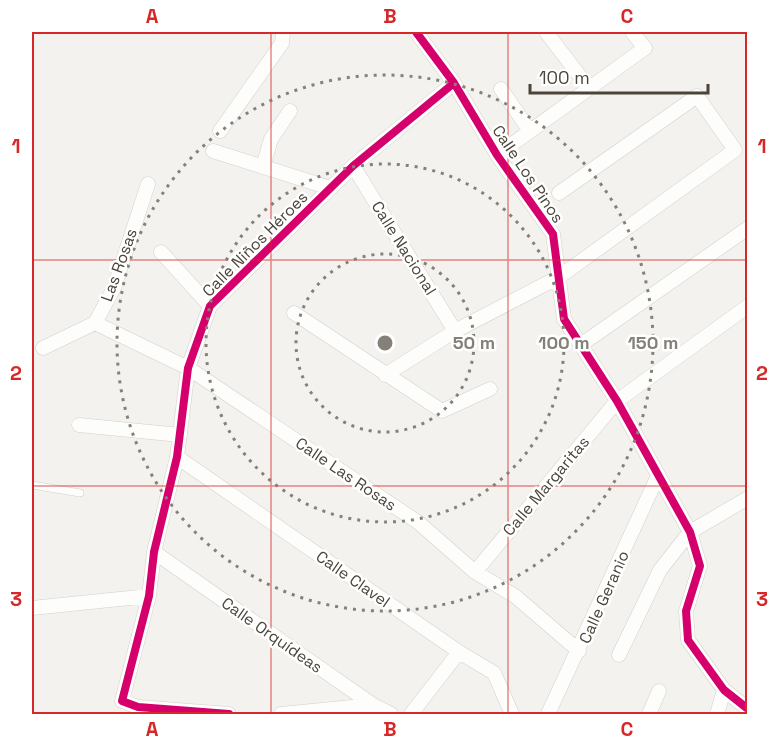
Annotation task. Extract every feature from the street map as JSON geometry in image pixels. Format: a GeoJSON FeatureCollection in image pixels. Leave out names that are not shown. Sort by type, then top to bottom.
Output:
{"type":"FeatureCollection","features":[{"type":"Feature","properties":{"kind":"street"},"geometry":{"type":"LineString","coordinates":[[220,131],[282,43],[283,32]]}},
{"type":"Feature","properties":{"kind":"street","name":"Calle Los Pinos"},"geometry":{"type":"LineString","coordinates":[[416,32],[454,83],[497,154],[553,234],[564,319],[617,401],[657,478],[690,532],[700,566],[686,611],[688,640],[724,690],[747,709]]}},
{"type":"Feature","properties":{"kind":"street"},"geometry":{"type":"LineString","coordinates":[[546,32],[589,88]]}},
{"type":"Feature","properties":{"kind":"street"},"geometry":{"type":"LineString","coordinates":[[497,154],[645,48],[632,32]]}},
{"type":"Feature","properties":{"kind":"street","name":"Calle Niños Héroes"},"geometry":{"type":"LineString","coordinates":[[138,711],[122,701],[149,596],[154,552],[177,457],[188,368],[210,306],[353,166],[454,83]]}},
{"type":"Feature","properties":{"kind":"street"},"geometry":{"type":"LineString","coordinates":[[501,88],[530,131]]}},
{"type":"Feature","properties":{"kind":"street"},"geometry":{"type":"LineString","coordinates":[[385,375],[454,331],[559,277],[735,150],[697,96],[559,193]]}},
{"type":"Feature","properties":{"kind":"street"},"geometry":{"type":"LineString","coordinates":[[263,167],[271,139],[290,111]]}},
{"type":"Feature","properties":{"kind":"street"},"geometry":{"type":"LineString","coordinates":[[213,152],[330,188]]}},
{"type":"Feature","properties":{"kind":"street","name":"Calle Nacional"},"geometry":{"type":"LineString","coordinates":[[353,166],[454,331]]}},
{"type":"Feature","properties":{"kind":"street","name":"Las Rosas"},"geometry":{"type":"LineString","coordinates":[[43,348],[95,323],[114,288],[148,184]]}},
{"type":"Feature","properties":{"kind":"street"},"geometry":{"type":"LineString","coordinates":[[582,345],[746,232]]}},
{"type":"Feature","properties":{"kind":"street"},"geometry":{"type":"LineString","coordinates":[[161,252],[210,306]]}},
{"type":"Feature","properties":{"kind":"street","name":"Calle Margaritas"},"geometry":{"type":"LineString","coordinates":[[475,572],[617,401],[747,306]]}},
{"type":"Feature","properties":{"kind":"street"},"geometry":{"type":"LineString","coordinates":[[294,313],[442,411],[490,389]]}},
{"type":"Feature","properties":{"kind":"street","name":"Calle Las Rosas"},"geometry":{"type":"LineString","coordinates":[[95,323],[188,368],[419,523],[475,572],[515,596],[579,651]]}},
{"type":"Feature","properties":{"kind":"street"},"geometry":{"type":"LineString","coordinates":[[79,425],[180,435]]}},
{"type":"Feature","properties":{"kind":"street","name":"Calle Clavel"},"geometry":{"type":"LineString","coordinates":[[177,457],[459,652],[494,673],[512,714]]}},
{"type":"Feature","properties":{"kind":"street","name":"Calle Geranio"},"geometry":{"type":"LineString","coordinates":[[548,714],[657,478]]}},
{"type":"Feature","properties":{"kind":"street"},"geometry":{"type":"LineString","coordinates":[[619,655],[660,570],[690,532],[747,498]]}},
{"type":"Feature","properties":{"kind":"street","name":"Calle Orquídeas"},"geometry":{"type":"LineString","coordinates":[[154,552],[373,705],[391,714]]}},
{"type":"Feature","properties":{"kind":"street"},"geometry":{"type":"LineString","coordinates":[[32,608],[149,596]]}},
{"type":"Feature","properties":{"kind":"street"},"geometry":{"type":"LineString","coordinates":[[411,714],[459,652]]}},
{"type":"Feature","properties":{"kind":"street"},"geometry":{"type":"LineString","coordinates":[[717,714],[724,690]]}},
{"type":"Feature","properties":{"kind":"street"},"geometry":{"type":"LineString","coordinates":[[649,714],[659,691]]}},
{"type":"Feature","properties":{"kind":"street"},"geometry":{"type":"LineString","coordinates":[[281,714],[373,705]]}},
{"type":"Feature","properties":{"kind":"street"},"geometry":{"type":"LineString","coordinates":[[138,711],[229,714]]}},
{"type":"Feature","properties":{"kind":"lane"},"geometry":{"type":"LineString","coordinates":[[32,485],[80,494]]}},
{"type":"Feature","properties":{"kind":"cycle path"},"geometry":{"type":"LineString","coordinates":[[416,32],[454,83],[497,155],[553,234],[564,319],[617,401],[690,532],[700,566],[686,611],[688,640],[724,690],[748,709]]}},
{"type":"Feature","properties":{"kind":"cycle path"},"geometry":{"type":"LineString","coordinates":[[229,714],[138,707],[122,701],[149,596],[154,552],[177,457],[188,368],[210,306],[353,166],[454,83]]}}]}
